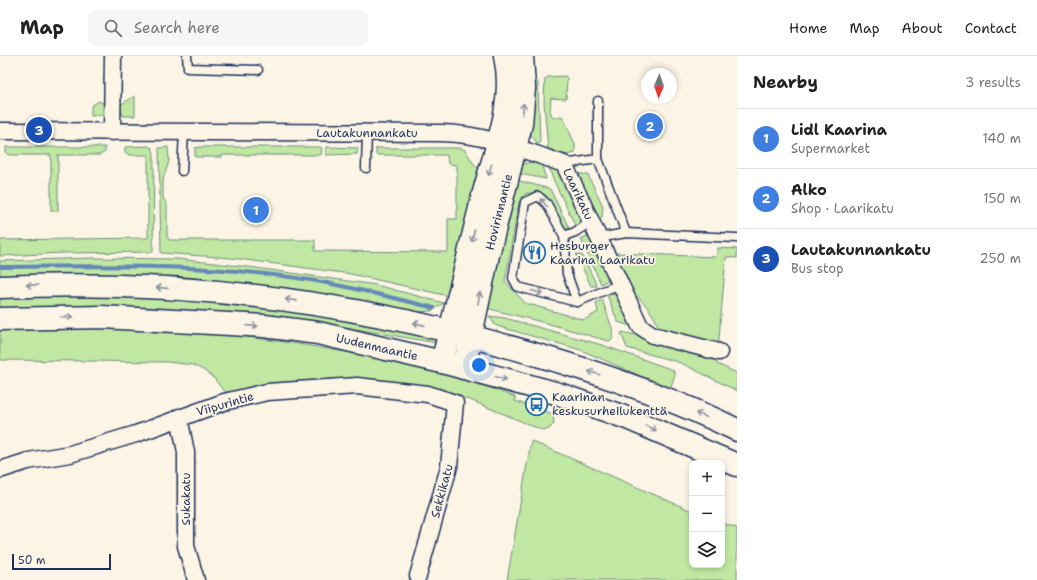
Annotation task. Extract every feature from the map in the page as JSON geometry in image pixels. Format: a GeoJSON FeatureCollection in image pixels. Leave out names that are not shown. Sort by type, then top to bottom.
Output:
{"type":"FeatureCollection","features":[{"type":"Feature","properties":{"kind":"main road","name":"Hovirinnantie"},"geometry":{"type":"LineString","coordinates":[[442,362],[461,333],[488,255],[507,144],[508,102],[506,56]]}},
{"type":"Feature","properties":{"kind":"main road","name":"Hovirinnantie"},"geometry":{"type":"LineString","coordinates":[[507,144],[521,124],[523,108],[522,56]]}},
{"type":"Feature","properties":{"kind":"main road"},"geometry":{"type":"LineString","coordinates":[[0,287],[103,284],[264,296],[396,318],[461,333],[563,362],[632,385],[737,430]]}},
{"type":"Feature","properties":{"kind":"main road","name":"Uudenmaantie"},"geometry":{"type":"LineString","coordinates":[[0,319],[102,317],[264,326],[318,333],[442,362],[559,394],[627,418],[737,465]]}},
{"type":"Feature","properties":{"kind":"main road","name":"Hovirinnantie"},"geometry":{"type":"LineString","coordinates":[[461,333],[464,368]]}},
{"type":"Feature","properties":{"kind":"street"},"geometry":{"type":"LineString","coordinates":[[112,132],[113,56]]}},
{"type":"Feature","properties":{"kind":"street","name":"Lautakunnankatu"},"geometry":{"type":"LineString","coordinates":[[1,131],[464,134],[507,144]]}},
{"type":"Feature","properties":{"kind":"street","name":"Laarikatu"},"geometry":{"type":"LineString","coordinates":[[507,144],[564,164],[640,326],[653,334],[719,352]]}},
{"type":"Feature","properties":{"kind":"street","name":"Viipurintie"},"geometry":{"type":"LineString","coordinates":[[0,470],[28,461],[70,454],[136,434],[179,417],[224,402],[267,392],[330,386],[357,386],[428,394],[455,403]]}},
{"type":"Feature","properties":{"kind":"street","name":"Sekkikatu"},"geometry":{"type":"LineString","coordinates":[[418,576],[449,467],[455,403]]}},
{"type":"Feature","properties":{"kind":"street","name":"Sukakatu"},"geometry":{"type":"LineString","coordinates":[[179,417],[186,452],[186,546],[196,580]]}},
{"type":"Feature","properties":{"kind":"lane"},"geometry":{"type":"LineString","coordinates":[[187,56],[188,68],[258,70]]}},
{"type":"Feature","properties":{"kind":"lane"},"geometry":{"type":"LineString","coordinates":[[598,101],[598,159],[626,233]]}},
{"type":"Feature","properties":{"kind":"lane"},"geometry":{"type":"LineString","coordinates":[[182,171],[184,132]]}},
{"type":"Feature","properties":{"kind":"lane"},"geometry":{"type":"LineString","coordinates":[[366,168],[367,133]]}},
{"type":"Feature","properties":{"kind":"lane"},"geometry":{"type":"LineString","coordinates":[[564,164],[598,159]]}},
{"type":"Feature","properties":{"kind":"lane"},"geometry":{"type":"LineString","coordinates":[[577,302],[567,274],[564,236],[547,204],[538,196],[525,202],[513,278],[518,287],[577,302],[620,284]]}},
{"type":"Feature","properties":{"kind":"lane"},"geometry":{"type":"LineString","coordinates":[[564,236],[575,232],[591,222]]}},
{"type":"Feature","properties":{"kind":"lane"},"geometry":{"type":"LineString","coordinates":[[598,238],[626,233],[737,238]]}},
{"type":"Feature","properties":{"kind":"green space"},"geometry":{"type":"Polygon","coordinates":[[[532,76],[538,82],[540,142],[538,144],[529,132],[532,76]]]}},
{"type":"Feature","properties":{"kind":"green space"},"geometry":{"type":"Polygon","coordinates":[[[565,76],[567,78],[566,99],[551,98],[550,111],[553,118],[563,117],[575,144],[575,153],[567,155],[548,150],[544,102],[545,79],[548,77],[565,76]]]}},
{"type":"Feature","properties":{"kind":"green space"},"geometry":{"type":"Polygon","coordinates":[[[135,96],[135,116],[123,116],[120,105],[135,96]]]}},
{"type":"Feature","properties":{"kind":"green space"},"geometry":{"type":"Polygon","coordinates":[[[99,101],[106,105],[104,115],[91,116],[91,106],[99,101]]]}},
{"type":"Feature","properties":{"kind":"green space"},"geometry":{"type":"Polygon","coordinates":[[[148,146],[152,148],[154,153],[153,252],[64,253],[0,256],[0,240],[148,238],[148,155],[129,155],[125,152],[125,147],[148,146]]]}},
{"type":"Feature","properties":{"kind":"green space"},"geometry":{"type":"Polygon","coordinates":[[[6,147],[105,147],[105,152],[100,155],[58,155],[58,211],[51,211],[51,155],[10,155],[6,153],[6,147]]]}},
{"type":"Feature","properties":{"kind":"green space"},"geometry":{"type":"Polygon","coordinates":[[[168,147],[169,161],[163,180],[163,198],[167,204],[167,236],[169,240],[315,240],[315,251],[448,252],[448,219],[457,219],[457,165],[448,164],[447,155],[376,155],[376,148],[461,148],[465,150],[474,164],[483,173],[453,297],[351,274],[231,258],[161,253],[159,148],[168,147]]]}},
{"type":"Feature","properties":{"kind":"green space"},"geometry":{"type":"Polygon","coordinates":[[[195,148],[322,148],[321,155],[222,155],[222,157],[195,157],[195,148]]]}},
{"type":"Feature","properties":{"kind":"green space"},"geometry":{"type":"Polygon","coordinates":[[[326,148],[358,148],[357,154],[326,155],[326,148]]]}},
{"type":"Feature","properties":{"kind":"green space"},"geometry":{"type":"Polygon","coordinates":[[[535,161],[541,163],[546,179],[515,173],[523,165],[535,161]]]}},
{"type":"Feature","properties":{"kind":"green space"},"geometry":{"type":"Polygon","coordinates":[[[549,167],[555,169],[561,176],[572,198],[579,214],[580,221],[580,225],[576,227],[552,177],[549,167]]]}},
{"type":"Feature","properties":{"kind":"green space"},"geometry":{"type":"Polygon","coordinates":[[[577,173],[588,175],[603,206],[602,217],[599,219],[596,219],[577,173]]]}},
{"type":"Feature","properties":{"kind":"green space"},"geometry":{"type":"Polygon","coordinates":[[[512,179],[550,189],[570,230],[564,229],[546,195],[535,192],[525,194],[519,202],[505,281],[525,303],[584,320],[598,312],[596,303],[602,299],[613,331],[612,340],[608,341],[550,324],[486,308],[512,179]]]}},
{"type":"Feature","properties":{"kind":"green space"},"geometry":{"type":"Polygon","coordinates":[[[587,236],[590,237],[608,276],[608,280],[601,284],[581,239],[587,236]]]}},
{"type":"Feature","properties":{"kind":"green space"},"geometry":{"type":"Polygon","coordinates":[[[718,248],[737,249],[737,258],[726,257],[718,349],[660,334],[654,316],[628,286],[613,256],[617,253],[716,257],[718,248]]]}},
{"type":"Feature","properties":{"kind":"green space"},"geometry":{"type":"Polygon","coordinates":[[[576,254],[583,256],[597,286],[591,286],[576,254]]]}},
{"type":"Feature","properties":{"kind":"green space"},"geometry":{"type":"Polygon","coordinates":[[[92,258],[178,259],[249,267],[376,285],[444,303],[431,311],[418,312],[341,297],[0,278],[0,261],[92,258]]]}},
{"type":"Feature","properties":{"kind":"green space"},"geometry":{"type":"Polygon","coordinates":[[[26,294],[235,300],[444,337],[437,343],[286,317],[253,314],[0,310],[0,295],[26,294]]]}},
{"type":"Feature","properties":{"kind":"green space"},"geometry":{"type":"Polygon","coordinates":[[[611,294],[619,296],[633,327],[618,322],[607,295],[611,294]]]}},
{"type":"Feature","properties":{"kind":"green space"},"geometry":{"type":"Polygon","coordinates":[[[489,316],[505,318],[602,345],[673,370],[675,375],[670,389],[581,350],[495,325],[489,316]]]}},
{"type":"Feature","properties":{"kind":"green space"},"geometry":{"type":"Polygon","coordinates":[[[0,329],[150,329],[226,334],[292,343],[400,361],[472,381],[515,397],[515,401],[553,414],[554,424],[549,429],[542,430],[470,400],[434,391],[342,380],[303,381],[271,385],[231,394],[222,389],[213,377],[193,365],[168,362],[0,360],[0,329]]]}},
{"type":"Feature","properties":{"kind":"green space"},"geometry":{"type":"Polygon","coordinates":[[[623,332],[717,355],[717,364],[737,373],[737,391],[681,363],[627,348],[621,333],[623,332]]]}},
{"type":"Feature","properties":{"kind":"green space"},"geometry":{"type":"Polygon","coordinates":[[[531,441],[689,510],[689,568],[725,568],[725,524],[737,528],[737,580],[507,580],[531,441]]]}},
{"type":"Feature","properties":{"kind":"waterway"},"geometry":{"type":"LineString","coordinates":[[0,267],[123,266],[246,272],[327,283],[434,308]]}},
{"type":"Feature","properties":{"kind":"place","name":"Alko"},"geometry":{"type":"Point","coordinates":[650,126]}},
{"type":"Feature","properties":{"kind":"place","name":"Lautakunnankatu"},"geometry":{"type":"Point","coordinates":[39,130]}},
{"type":"Feature","properties":{"kind":"place","name":"Lidl Kaarina"},"geometry":{"type":"Point","coordinates":[256,210]}},
{"type":"Feature","properties":{"kind":"place","name":"Hesburger Kaarina Laarikatu"},"geometry":{"type":"Point","coordinates":[534,253]}},
{"type":"Feature","properties":{"kind":"place","name":"Kaarinan keskusurheilukenttä"},"geometry":{"type":"Point","coordinates":[536,404]}}]}
